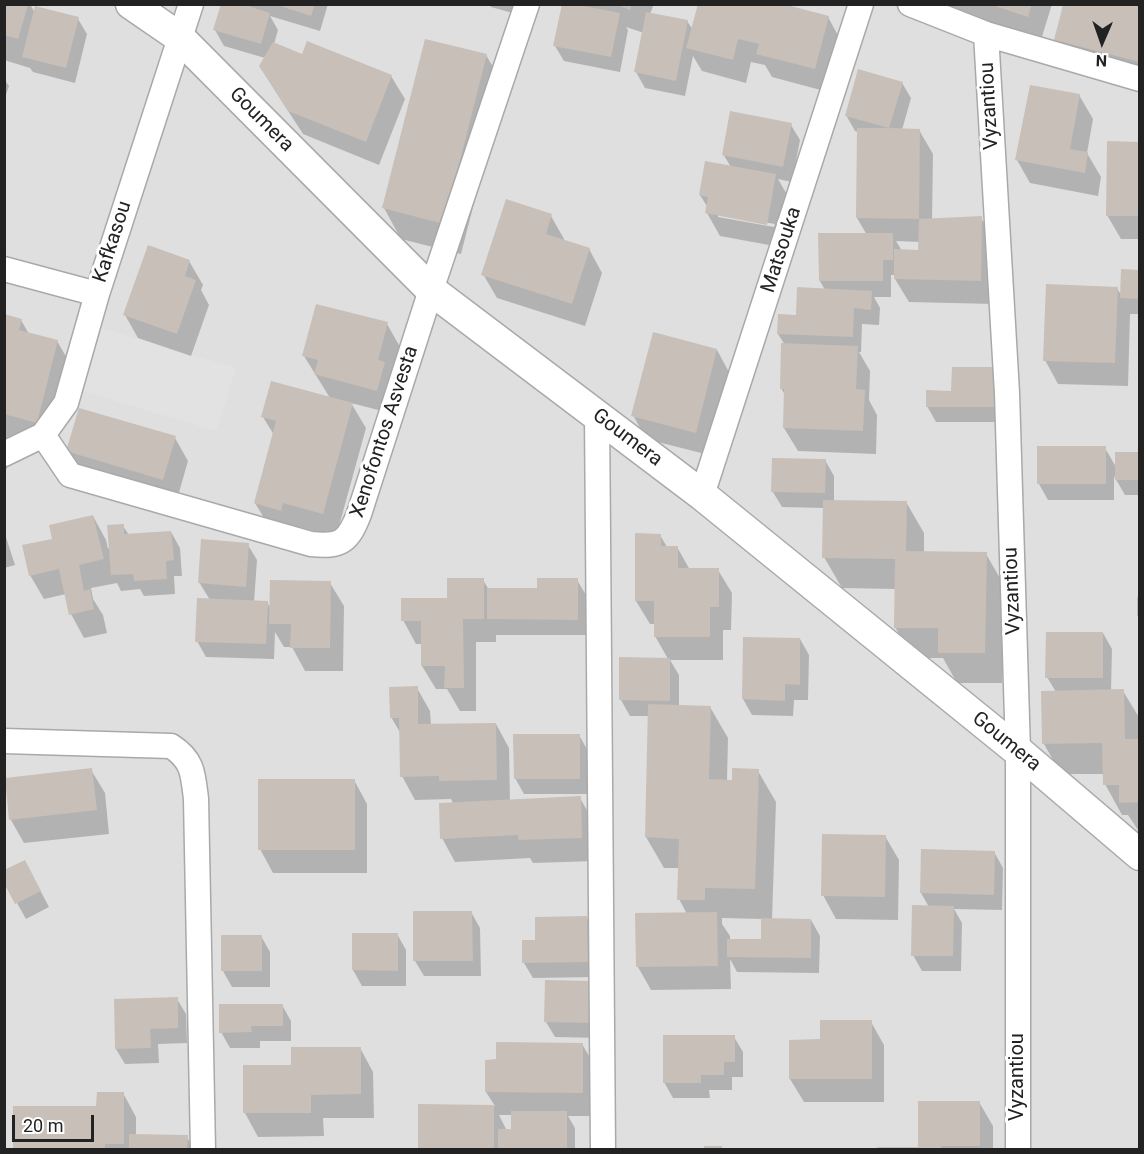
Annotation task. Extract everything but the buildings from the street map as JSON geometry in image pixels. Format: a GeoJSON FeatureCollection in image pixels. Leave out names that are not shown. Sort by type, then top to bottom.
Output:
{"type":"FeatureCollection","features":[{"type":"Feature","properties":{"kind":"street","name":"Goumera"},"geometry":{"type":"LineString","coordinates":[[131,4],[179,37],[430,290],[702,495],[1018,751],[1140,855]]}},
{"type":"Feature","properties":{"kind":"street","name":"Kafkasou"},"geometry":{"type":"LineString","coordinates":[[4,454],[43,435],[66,403],[97,294],[191,4]]}},
{"type":"Feature","properties":{"kind":"street","name":"Xenofontos Asvesta"},"geometry":{"type":"LineString","coordinates":[[43,435],[70,475],[311,544],[338,544],[346,540],[359,514],[430,290],[527,4]]}},
{"type":"Feature","properties":{"kind":"street","name":"Matsouka"},"geometry":{"type":"LineString","coordinates":[[702,495],[861,4]]}},
{"type":"Feature","properties":{"kind":"street"},"geometry":{"type":"LineString","coordinates":[[910,4],[986,34],[1140,79]]}},
{"type":"Feature","properties":{"kind":"street","name":"Vyzantiou"},"geometry":{"type":"LineString","coordinates":[[986,34],[1007,393],[1018,751],[1018,1149]]}},
{"type":"Feature","properties":{"kind":"street"},"geometry":{"type":"LineString","coordinates":[[4,269],[97,294]]}},
{"type":"Feature","properties":{"kind":"street"},"geometry":{"type":"LineString","coordinates":[[597,414],[603,1149]]}},
{"type":"Feature","properties":{"kind":"street"},"geometry":{"type":"LineString","coordinates":[[4,741],[171,746],[187,759],[193,775],[196,799],[203,1149]]}},
{"type":"Feature","properties":{"kind":"shaded area"},"geometry":{"type":"Polygon","coordinates":[[[5,5],[1139,5],[1139,1149],[5,1149],[5,5]]]}},
{"type":"Feature","properties":{"kind":"shaded area"},"geometry":{"type":"Polygon","coordinates":[[[101,328],[236,368],[217,431],[82,391],[101,328]]]}}]}
